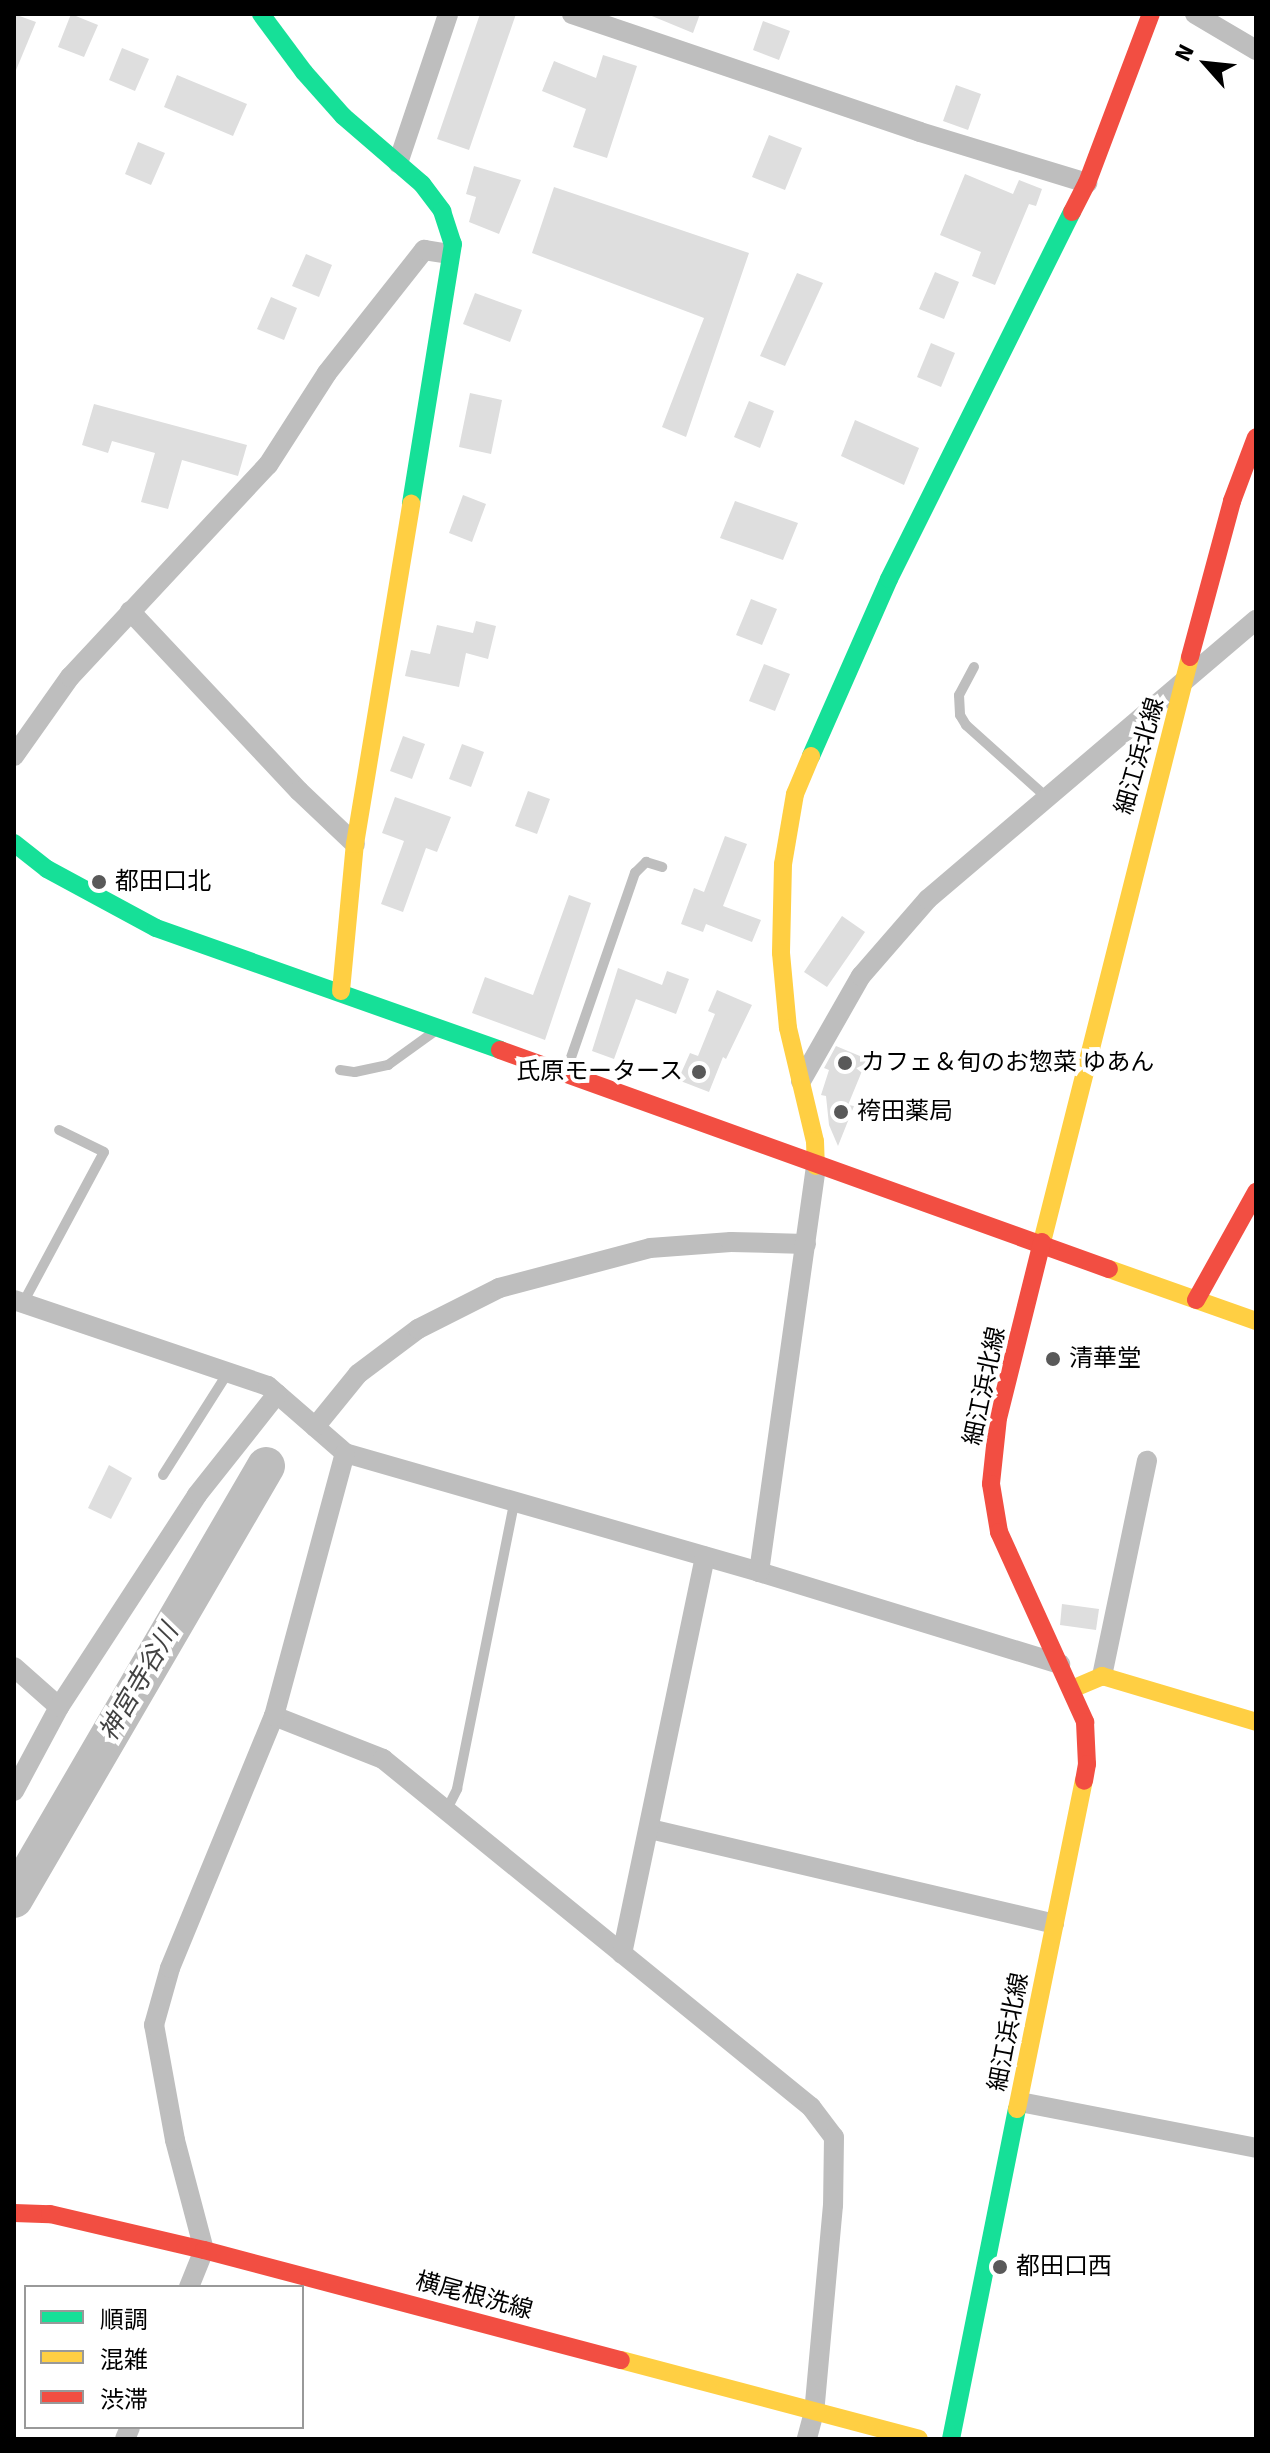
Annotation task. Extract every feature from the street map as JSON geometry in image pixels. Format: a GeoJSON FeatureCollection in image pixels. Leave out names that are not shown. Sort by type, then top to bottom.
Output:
{"type":"FeatureCollection","features":[{"type":"Feature","properties":{"kind":"street"},"geometry":{"type":"LineString","coordinates":[[261,14],[304,72],[343,116],[422,184],[442,211],[453,244],[355,844],[341,991]]}},
{"type":"Feature","properties":{"kind":"street"},"geometry":{"type":"LineString","coordinates":[[398,163],[448,14]]}},
{"type":"Feature","properties":{"kind":"street"},"geometry":{"type":"LineString","coordinates":[[572,14],[920,132],[1087,183]]}},
{"type":"Feature","properties":{"kind":"street"},"geometry":{"type":"LineString","coordinates":[[759,1572],[816,1166],[815,1141],[788,1028],[781,953],[783,864],[795,794],[889,579],[1087,183],[1151,14]]}},
{"type":"Feature","properties":{"kind":"street"},"geometry":{"type":"LineString","coordinates":[[1195,14],[1256,50]]}},
{"type":"Feature","properties":{"kind":"street"},"geometry":{"type":"LineString","coordinates":[[14,756],[70,677],[268,465],[327,373],[424,250],[449,254]]}},
{"type":"Feature","properties":{"kind":"street","name":"細江浜北線"},"geometry":{"type":"LineString","coordinates":[[951,2439],[1087,1764],[1085,1722],[999,1532],[991,1484],[998,1418],[1113,951],[1232,501],[1256,437]]}},
{"type":"Feature","properties":{"kind":"street"},"geometry":{"type":"LineString","coordinates":[[130,611],[299,791],[355,844]]}},
{"type":"Feature","properties":{"kind":"street"},"geometry":{"type":"LineString","coordinates":[[801,1081],[844,1002],[882,949],[928,899],[1045,796],[1256,620]]}},
{"type":"Feature","properties":{"kind":"street"},"geometry":{"type":"LineString","coordinates":[[14,843],[47,869],[156,928],[341,991],[816,1166],[1256,1321]]}},
{"type":"Feature","properties":{"kind":"street"},"geometry":{"type":"LineString","coordinates":[[1196,1300],[1256,1192]]}},
{"type":"Feature","properties":{"kind":"street"},"geometry":{"type":"LineString","coordinates":[[315,1427],[358,1374],[418,1329],[499,1288],[650,1248],[731,1242],[806,1244]]}},
{"type":"Feature","properties":{"kind":"street"},"geometry":{"type":"LineString","coordinates":[[19,1301],[268,1386],[345,1453],[759,1572],[1060,1664]]}},
{"type":"Feature","properties":{"kind":"street"},"geometry":{"type":"LineString","coordinates":[[14,1791],[59,1707],[197,1495],[277,1394]]}},
{"type":"Feature","properties":{"kind":"street"},"geometry":{"type":"LineString","coordinates":[[190,2285],[204,2250],[175,2140],[154,2025],[170,1968],[274,1716],[345,1453]]}},
{"type":"Feature","properties":{"kind":"street"},"geometry":{"type":"LineString","coordinates":[[1102,1676],[1147,1461]]}},
{"type":"Feature","properties":{"kind":"street"},"geometry":{"type":"LineString","coordinates":[[622,1954],[705,1557]]}},
{"type":"Feature","properties":{"kind":"street"},"geometry":{"type":"LineString","coordinates":[[14,1667],[59,1707]]}},
{"type":"Feature","properties":{"kind":"street"},"geometry":{"type":"LineString","coordinates":[[1072,1689],[1102,1676],[1256,1722]]}},
{"type":"Feature","properties":{"kind":"street"},"geometry":{"type":"LineString","coordinates":[[274,1716],[383,1759],[811,2107],[834,2137],[833,2205],[814,2412],[807,2439]]}},
{"type":"Feature","properties":{"kind":"street"},"geometry":{"type":"LineString","coordinates":[[650,1829],[1054,1924]]}},
{"type":"Feature","properties":{"kind":"street"},"geometry":{"type":"LineString","coordinates":[[1020,2102],[1256,2148]]}},
{"type":"Feature","properties":{"kind":"street","name":"横尾根洗線"},"geometry":{"type":"LineString","coordinates":[[14,2213],[50,2214],[204,2250],[919,2439]]}},
{"type":"Feature","properties":{"kind":"lane"},"geometry":{"type":"LineString","coordinates":[[974,667],[959,695],[960,715],[966,725],[1045,796]]}},
{"type":"Feature","properties":{"kind":"lane"},"geometry":{"type":"LineString","coordinates":[[565,1074],[635,873],[646,862],[662,867]]}},
{"type":"Feature","properties":{"kind":"lane"},"geometry":{"type":"LineString","coordinates":[[340,1070],[355,1072],[388,1065],[440,1027]]}},
{"type":"Feature","properties":{"kind":"lane"},"geometry":{"type":"LineString","coordinates":[[19,1301],[104,1152],[59,1130]]}},
{"type":"Feature","properties":{"kind":"lane"},"geometry":{"type":"LineString","coordinates":[[163,1475],[227,1374]]}},
{"type":"Feature","properties":{"kind":"lane"},"geometry":{"type":"LineString","coordinates":[[446,1811],[457,1789],[514,1503]]}},
{"type":"Feature","properties":{"kind":"building"},"geometry":{"type":"Polygon","coordinates":[[[14,14],[36,22],[14,75],[14,14]]]}},
{"type":"Feature","properties":{"kind":"building"},"geometry":{"type":"Polygon","coordinates":[[[71,14],[98,25],[84,57],[58,47],[71,14]]]}},
{"type":"Feature","properties":{"kind":"building"},"geometry":{"type":"Polygon","coordinates":[[[480,14],[516,14],[469,150],[437,139],[480,14]]]}},
{"type":"Feature","properties":{"kind":"building"},"geometry":{"type":"Polygon","coordinates":[[[647,14],[700,14],[693,33],[647,14]]]}},
{"type":"Feature","properties":{"kind":"building"},"geometry":{"type":"Polygon","coordinates":[[[763,21],[790,31],[779,60],[753,50],[763,21]]]}},
{"type":"Feature","properties":{"kind":"building"},"geometry":{"type":"Polygon","coordinates":[[[122,48],[149,59],[135,91],[109,80],[122,48]]]}},
{"type":"Feature","properties":{"kind":"building"},"geometry":{"type":"Polygon","coordinates":[[[603,55],[637,66],[607,158],[573,147],[586,109],[542,91],[554,61],[596,78],[603,55]]]}},
{"type":"Feature","properties":{"kind":"building"},"geometry":{"type":"Polygon","coordinates":[[[177,75],[247,104],[233,136],[164,107],[177,75]]]}},
{"type":"Feature","properties":{"kind":"building"},"geometry":{"type":"Polygon","coordinates":[[[956,85],[981,94],[968,130],[943,121],[956,85]]]}},
{"type":"Feature","properties":{"kind":"building"},"geometry":{"type":"Polygon","coordinates":[[[769,135],[802,148],[785,190],[752,177],[769,135]]]}},
{"type":"Feature","properties":{"kind":"building"},"geometry":{"type":"Polygon","coordinates":[[[138,142],[165,153],[151,185],[125,174],[138,142]]]}},
{"type":"Feature","properties":{"kind":"building"},"geometry":{"type":"Polygon","coordinates":[[[474,166],[521,180],[499,234],[469,222],[476,197],[466,194],[474,166]]]}},
{"type":"Feature","properties":{"kind":"building"},"geometry":{"type":"Polygon","coordinates":[[[965,174],[1013,194],[1019,180],[1042,189],[1036,206],[1029,204],[995,285],[972,276],[981,252],[940,235],[965,174]]]}},
{"type":"Feature","properties":{"kind":"building"},"geometry":{"type":"Polygon","coordinates":[[[554,187],[749,253],[686,437],[662,427],[704,318],[532,253],[554,187]]]}},
{"type":"Feature","properties":{"kind":"building"},"geometry":{"type":"Polygon","coordinates":[[[306,254],[332,265],[319,297],[292,286],[306,254]]]}},
{"type":"Feature","properties":{"kind":"building"},"geometry":{"type":"Polygon","coordinates":[[[935,272],[959,282],[944,319],[919,309],[935,272]]]}},
{"type":"Feature","properties":{"kind":"building"},"geometry":{"type":"Polygon","coordinates":[[[797,273],[823,283],[785,366],[760,356],[797,273]]]}},
{"type":"Feature","properties":{"kind":"building"},"geometry":{"type":"Polygon","coordinates":[[[475,293],[522,310],[510,342],[463,324],[475,293]]]}},
{"type":"Feature","properties":{"kind":"building"},"geometry":{"type":"Polygon","coordinates":[[[271,297],[297,308],[284,340],[257,329],[271,297]]]}},
{"type":"Feature","properties":{"kind":"building"},"geometry":{"type":"Polygon","coordinates":[[[931,343],[955,353],[941,387],[917,377],[931,343]]]}},
{"type":"Feature","properties":{"kind":"building"},"geometry":{"type":"Polygon","coordinates":[[[470,393],[502,400],[491,454],[459,447],[470,393]]]}},
{"type":"Feature","properties":{"kind":"building"},"geometry":{"type":"Polygon","coordinates":[[[749,401],[774,411],[760,448],[734,437],[749,401]]]}},
{"type":"Feature","properties":{"kind":"building"},"geometry":{"type":"Polygon","coordinates":[[[94,404],[247,445],[238,476],[182,460],[168,509],[141,502],[155,453],[112,441],[108,453],[82,445],[94,404]]]}},
{"type":"Feature","properties":{"kind":"building"},"geometry":{"type":"Polygon","coordinates":[[[855,420],[919,448],[904,485],[841,456],[855,420]]]}},
{"type":"Feature","properties":{"kind":"building"},"geometry":{"type":"Polygon","coordinates":[[[463,495],[486,504],[472,542],[449,533],[463,495]]]}},
{"type":"Feature","properties":{"kind":"building"},"geometry":{"type":"Polygon","coordinates":[[[735,501],[798,523],[783,560],[720,538],[735,501]]]}},
{"type":"Feature","properties":{"kind":"building"},"geometry":{"type":"Polygon","coordinates":[[[751,599],[777,609],[762,645],[736,635],[751,599]]]}},
{"type":"Feature","properties":{"kind":"building"},"geometry":{"type":"Polygon","coordinates":[[[476,621],[496,626],[488,659],[466,653],[459,687],[405,676],[411,650],[430,654],[437,625],[473,633],[476,621]]]}},
{"type":"Feature","properties":{"kind":"building"},"geometry":{"type":"Polygon","coordinates":[[[764,664],[790,674],[775,711],[749,701],[764,664]]]}},
{"type":"Feature","properties":{"kind":"building"},"geometry":{"type":"Polygon","coordinates":[[[403,736],[425,744],[412,779],[390,771],[403,736]]]}},
{"type":"Feature","properties":{"kind":"building"},"geometry":{"type":"Polygon","coordinates":[[[462,744],[484,752],[471,787],[449,779],[462,744]]]}},
{"type":"Feature","properties":{"kind":"building"},"geometry":{"type":"Polygon","coordinates":[[[528,791],[550,799],[537,834],[515,826],[528,791]]]}},
{"type":"Feature","properties":{"kind":"building"},"geometry":{"type":"Polygon","coordinates":[[[395,797],[451,817],[437,852],[426,848],[403,912],[381,904],[404,841],[382,833],[395,797]]]}},
{"type":"Feature","properties":{"kind":"building"},"geometry":{"type":"Polygon","coordinates":[[[725,836],[747,844],[723,906],[761,920],[752,942],[706,924],[703,932],[681,924],[694,888],[704,892],[725,836]]]}},
{"type":"Feature","properties":{"kind":"building"},"geometry":{"type":"Polygon","coordinates":[[[569,895],[591,903],[545,1040],[472,1013],[485,977],[533,995],[569,895]]]}},
{"type":"Feature","properties":{"kind":"building"},"geometry":{"type":"Polygon","coordinates":[[[842,916],[865,932],[827,987],[804,972],[842,916]]]}},
{"type":"Feature","properties":{"kind":"building"},"geometry":{"type":"Polygon","coordinates":[[[618,968],[662,985],[667,971],[689,979],[676,1014],[636,999],[614,1059],[592,1051],[618,968]]]}},
{"type":"Feature","properties":{"kind":"building"},"geometry":{"type":"Polygon","coordinates":[[[717,990],[752,1005],[726,1059],[723,1057],[709,1092],[678,1080],[690,1053],[698,1056],[715,1014],[708,1011],[717,990]]]}},
{"type":"Feature","properties":{"kind":"building"},"geometry":{"type":"Polygon","coordinates":[[[836,1046],[867,1059],[848,1105],[854,1106],[838,1146],[829,1125],[826,1096],[821,1095],[829,1070],[824,1068],[836,1046]]]}},
{"type":"Feature","properties":{"kind":"building"},"geometry":{"type":"Polygon","coordinates":[[[109,1465],[132,1478],[111,1519],[88,1508],[109,1465]]]}},
{"type":"Feature","properties":{"kind":"building"},"geometry":{"type":"Polygon","coordinates":[[[1062,1604],[1099,1609],[1096,1630],[1060,1625],[1062,1604]]]}},
{"type":"Feature","properties":{"kind":"waterway","name":"神宮寺谷川"},"geometry":{"type":"LineString","coordinates":[[14,1899],[266,1466]]}},
{"type":"Feature","properties":{"kind":"traffic: fast"},"geometry":{"type":"LineString","coordinates":[[261,14],[304,72],[343,116],[422,184],[442,211],[453,244],[411,504]]}},
{"type":"Feature","properties":{"kind":"traffic: fast"},"geometry":{"type":"LineString","coordinates":[[811,756],[889,579],[1072,212]]}},
{"type":"Feature","properties":{"kind":"traffic: fast"},"geometry":{"type":"LineString","coordinates":[[14,843],[47,869],[156,928],[500,1050]]}},
{"type":"Feature","properties":{"kind":"traffic: fast"},"geometry":{"type":"LineString","coordinates":[[951,2439],[1017,2109]]}},
{"type":"Feature","properties":{"kind":"traffic: slow"},"geometry":{"type":"LineString","coordinates":[[341,991],[355,844],[411,504]]}},
{"type":"Feature","properties":{"kind":"traffic: slow"},"geometry":{"type":"LineString","coordinates":[[1042,1242],[1190,657]]}},
{"type":"Feature","properties":{"kind":"traffic: slow"},"geometry":{"type":"LineString","coordinates":[[811,756],[795,794],[783,864],[781,953],[788,1028],[815,1141],[816,1166]]}},
{"type":"Feature","properties":{"kind":"traffic: slow"},"geometry":{"type":"LineString","coordinates":[[1109,1269],[1256,1321]]}},
{"type":"Feature","properties":{"kind":"traffic: slow"},"geometry":{"type":"LineString","coordinates":[[1072,1689],[1102,1676],[1256,1722]]}},
{"type":"Feature","properties":{"kind":"traffic: slow"},"geometry":{"type":"LineString","coordinates":[[1017,2109],[1084,1781]]}},
{"type":"Feature","properties":{"kind":"traffic: slow"},"geometry":{"type":"LineString","coordinates":[[621,2360],[919,2439]]}},
{"type":"Feature","properties":{"kind":"traffic: jam"},"geometry":{"type":"LineString","coordinates":[[1072,212],[1087,183],[1151,14]]}},
{"type":"Feature","properties":{"kind":"traffic: jam"},"geometry":{"type":"LineString","coordinates":[[1190,657],[1232,501],[1256,437]]}},
{"type":"Feature","properties":{"kind":"traffic: jam"},"geometry":{"type":"LineString","coordinates":[[500,1050],[1109,1269]]}},
{"type":"Feature","properties":{"kind":"traffic: jam"},"geometry":{"type":"LineString","coordinates":[[1196,1300],[1256,1192]]}},
{"type":"Feature","properties":{"kind":"traffic: jam"},"geometry":{"type":"LineString","coordinates":[[1042,1242],[998,1418],[991,1484],[999,1532],[1085,1722],[1087,1764],[1084,1781]]}},
{"type":"Feature","properties":{"kind":"traffic: jam"},"geometry":{"type":"LineString","coordinates":[[14,2213],[50,2214],[204,2250],[621,2360]]}},
{"type":"Feature","properties":{"kind":"place","name":"都田口北"},"geometry":{"type":"Point","coordinates":[99,882]}},
{"type":"Feature","properties":{"kind":"place","name":"カフェ＆旬のお惣菜 ゆあん"},"geometry":{"type":"Point","coordinates":[845,1063]}},
{"type":"Feature","properties":{"kind":"place","name":"氏原モータース"},"geometry":{"type":"Point","coordinates":[699,1072]}},
{"type":"Feature","properties":{"kind":"place","name":"袴田薬局"},"geometry":{"type":"Point","coordinates":[841,1112]}},
{"type":"Feature","properties":{"kind":"place","name":"清華堂"},"geometry":{"type":"Point","coordinates":[1053,1359]}},
{"type":"Feature","properties":{"kind":"place","name":"都田口西"},"geometry":{"type":"Point","coordinates":[1000,2267]}}]}
